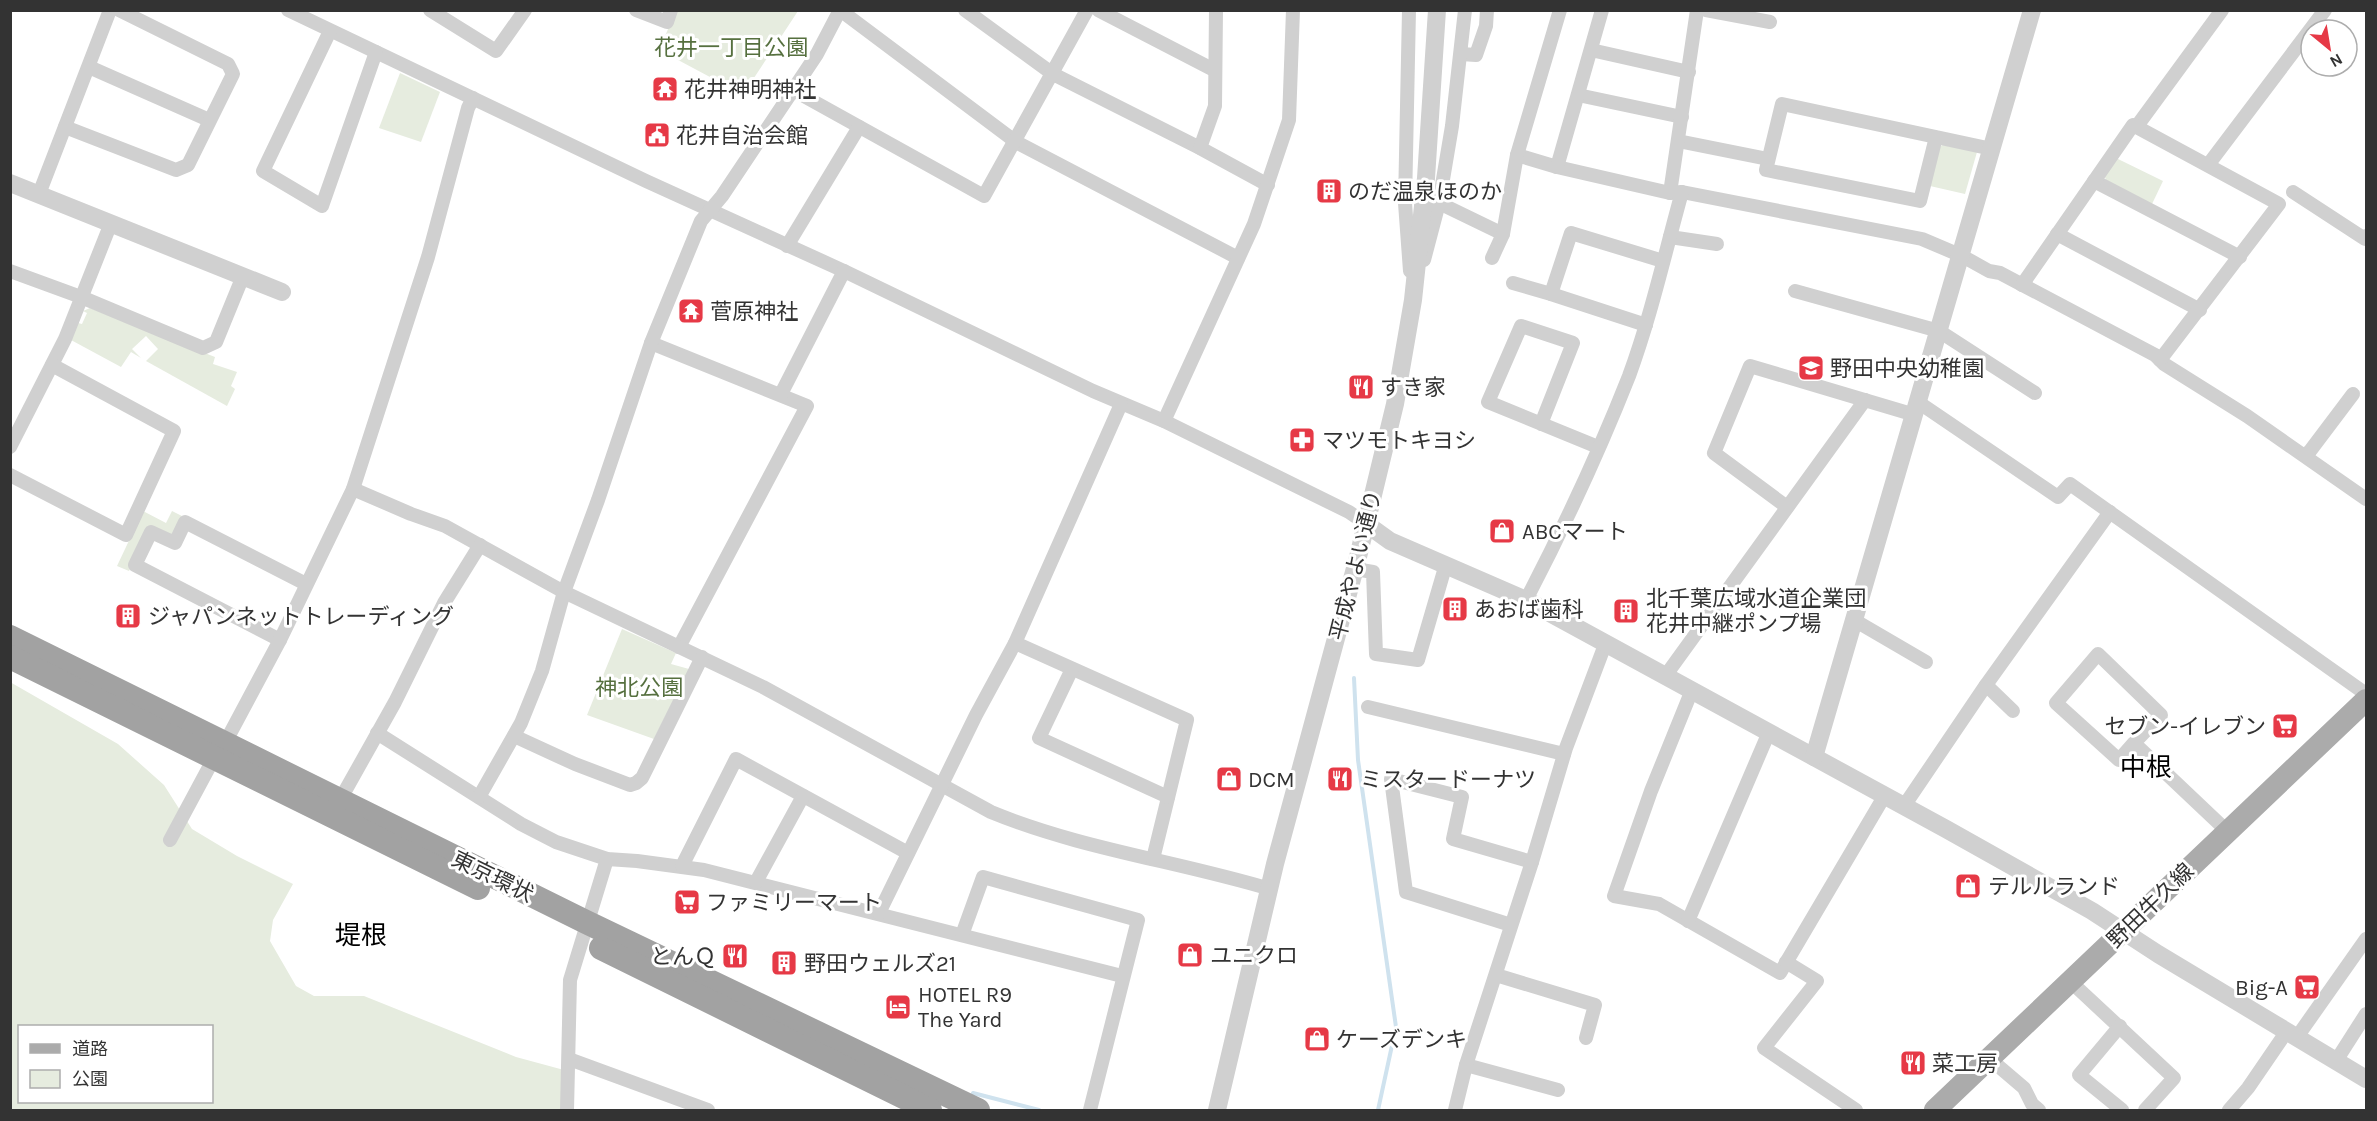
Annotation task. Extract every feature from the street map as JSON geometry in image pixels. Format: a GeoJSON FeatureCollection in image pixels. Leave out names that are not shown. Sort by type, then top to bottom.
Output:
{"type":"FeatureCollection","features":[{"type":"Feature","properties":{"kind":"highway","name":"東京環状"},"geometry":{"type":"LineString","coordinates":[[10,637],[220,750],[583,930],[978,1110]]}},
{"type":"Feature","properties":{"kind":"highway","name":"東京環状"},"geometry":{"type":"LineString","coordinates":[[10,657],[220,750],[340,800],[583,930],[930,1110]]}},
{"type":"Feature","properties":{"kind":"main road","name":"野田牛久線"},"geometry":{"type":"LineString","coordinates":[[1935,1110],[2367,700]]}},
{"type":"Feature","properties":{"kind":"street"},"geometry":{"type":"LineString","coordinates":[[39,194],[110,10]]}},
{"type":"Feature","properties":{"kind":"street"},"geometry":{"type":"LineString","coordinates":[[65,127],[176,170],[188,165],[232,74],[228,64],[119,10]]}},
{"type":"Feature","properties":{"kind":"street"},"geometry":{"type":"LineString","coordinates":[[288,10],[710,211],[1164,422],[1349,512],[1390,541],[1526,600],[1885,795],[2092,911],[2367,1078]]}},
{"type":"Feature","properties":{"kind":"street"},"geometry":{"type":"LineString","coordinates":[[430,10],[496,51],[525,10]]}},
{"type":"Feature","properties":{"kind":"street"},"geometry":{"type":"LineString","coordinates":[[636,10],[667,20]]}},
{"type":"Feature","properties":{"kind":"street"},"geometry":{"type":"LineString","coordinates":[[479,797],[514,736],[542,671],[564,592],[651,343],[700,221],[710,211],[817,54],[840,10],[1016,141],[1238,258]]}},
{"type":"Feature","properties":{"kind":"street"},"geometry":{"type":"LineString","coordinates":[[965,10],[1053,74],[1268,184]]}},
{"type":"Feature","properties":{"kind":"street"},"geometry":{"type":"LineString","coordinates":[[793,90],[984,196],[1088,10]]}},
{"type":"Feature","properties":{"kind":"street"},"geometry":{"type":"LineString","coordinates":[[1098,10],[1214,70]]}},
{"type":"Feature","properties":{"kind":"street"},"geometry":{"type":"LineString","coordinates":[[1200,148],[1215,106],[1216,10]]}},
{"type":"Feature","properties":{"kind":"street"},"geometry":{"type":"LineString","coordinates":[[1164,422],[1254,224],[1289,120],[1293,10]]}},
{"type":"Feature","properties":{"kind":"street"},"geometry":{"type":"LineString","coordinates":[[1409,10],[1405,202],[1413,300]]}},
{"type":"Feature","properties":{"kind":"street","name":"平成やよい通り"},"geometry":{"type":"LineString","coordinates":[[1217,1110],[1270,889],[1355,569],[1395,404],[1413,300],[1426,178],[1437,10]]}},
{"type":"Feature","properties":{"kind":"street"},"geometry":{"type":"LineString","coordinates":[[1413,300],[1439,203],[1452,126],[1465,10]]}},
{"type":"Feature","properties":{"kind":"street"},"geometry":{"type":"LineString","coordinates":[[1461,54],[1476,54],[1486,26],[1486,10]]}},
{"type":"Feature","properties":{"kind":"street"},"geometry":{"type":"LineString","coordinates":[[1492,258],[1503,234],[1516,155],[1560,10]]}},
{"type":"Feature","properties":{"kind":"street"},"geometry":{"type":"LineString","coordinates":[[1557,167],[1602,10]]}},
{"type":"Feature","properties":{"kind":"street"},"geometry":{"type":"LineString","coordinates":[[1526,600],[1551,553],[1629,376],[1646,325],[1670,237],[1676,192],[1678,141],[1697,10]]}},
{"type":"Feature","properties":{"kind":"street"},"geometry":{"type":"LineString","coordinates":[[1706,10],[1770,22]]}},
{"type":"Feature","properties":{"kind":"street"},"geometry":{"type":"LineString","coordinates":[[1814,757],[2032,10]]}},
{"type":"Feature","properties":{"kind":"street"},"geometry":{"type":"LineString","coordinates":[[2137,126],[2222,10]]}},
{"type":"Feature","properties":{"kind":"street"},"geometry":{"type":"LineString","coordinates":[[2208,165],[2325,10]]}},
{"type":"Feature","properties":{"kind":"street"},"geometry":{"type":"LineString","coordinates":[[330,31],[263,171],[322,206],[376,52]]}},
{"type":"Feature","properties":{"kind":"street"},"geometry":{"type":"LineString","coordinates":[[1591,50],[1689,72]]}},
{"type":"Feature","properties":{"kind":"street"},"geometry":{"type":"LineString","coordinates":[[89,67],[209,120]]}},
{"type":"Feature","properties":{"kind":"street"},"geometry":{"type":"LineString","coordinates":[[1578,95],[1682,117]]}},
{"type":"Feature","properties":{"kind":"street"},"geometry":{"type":"LineString","coordinates":[[170,840],[280,640],[353,489],[416,296],[468,108],[473,98]]}},
{"type":"Feature","properties":{"kind":"street"},"geometry":{"type":"LineString","coordinates":[[1936,137],[1920,201],[1766,170],[1782,104],[1936,137],[1992,149]]}},
{"type":"Feature","properties":{"kind":"street"},"geometry":{"type":"LineString","coordinates":[[2022,285],[2133,125],[2279,204],[2160,360]]}},
{"type":"Feature","properties":{"kind":"street"},"geometry":{"type":"LineString","coordinates":[[787,246],[859,127]]}},
{"type":"Feature","properties":{"kind":"street"},"geometry":{"type":"LineString","coordinates":[[1678,141],[1768,159]]}},
{"type":"Feature","properties":{"kind":"street"},"geometry":{"type":"LineString","coordinates":[[1516,155],[1557,167],[1676,192],[1922,238],[2022,285],[2155,355],[2366,496]]}},
{"type":"Feature","properties":{"kind":"street"},"geometry":{"type":"LineString","coordinates":[[2094,181],[2240,257]]}},
{"type":"Feature","properties":{"kind":"street"},"geometry":{"type":"LineString","coordinates":[[10,183],[282,292]]}},
{"type":"Feature","properties":{"kind":"street"},"geometry":{"type":"LineString","coordinates":[[2292,192],[2365,239],[2367,236]]}},
{"type":"Feature","properties":{"kind":"street"},"geometry":{"type":"LineString","coordinates":[[1439,203],[1503,234]]}},
{"type":"Feature","properties":{"kind":"street"},"geometry":{"type":"LineString","coordinates":[[10,447],[16,421],[52,365],[71,324],[111,223]]}},
{"type":"Feature","properties":{"kind":"street"},"geometry":{"type":"LineString","coordinates":[[1551,294],[1571,233],[1664,261]]}},
{"type":"Feature","properties":{"kind":"street"},"geometry":{"type":"LineString","coordinates":[[2057,234],[2200,309]]}},
{"type":"Feature","properties":{"kind":"street"},"geometry":{"type":"LineString","coordinates":[[1670,237],[1717,244]]}},
{"type":"Feature","properties":{"kind":"street"},"geometry":{"type":"LineString","coordinates":[[10,271],[81,297],[203,348],[216,342],[243,276]]}},
{"type":"Feature","properties":{"kind":"street"},"geometry":{"type":"LineString","coordinates":[[781,394],[844,272]]}},
{"type":"Feature","properties":{"kind":"street"},"geometry":{"type":"LineString","coordinates":[[1513,283],[1646,325]]}},
{"type":"Feature","properties":{"kind":"street"},"geometry":{"type":"LineString","coordinates":[[1795,291],[1939,331],[2035,393]]}},
{"type":"Feature","properties":{"kind":"street"},"geometry":{"type":"LineString","coordinates":[[1541,424],[1573,343],[1521,326],[1488,402],[1541,424],[1598,447]]}},
{"type":"Feature","properties":{"kind":"street"},"geometry":{"type":"LineString","coordinates":[[651,343],[807,406],[679,647]]}},
{"type":"Feature","properties":{"kind":"street"},"geometry":{"type":"LineString","coordinates":[[10,475],[126,536],[174,431],[52,365]]}},
{"type":"Feature","properties":{"kind":"street"},"geometry":{"type":"LineString","coordinates":[[1787,507],[1714,453],[1750,366],[1865,400],[1917,408],[2058,497],[2070,484],[2367,694]]}},
{"type":"Feature","properties":{"kind":"street"},"geometry":{"type":"LineString","coordinates":[[2305,455],[2354,394]]}},
{"type":"Feature","properties":{"kind":"street"},"geometry":{"type":"LineString","coordinates":[[1666,675],[1865,400]]}},
{"type":"Feature","properties":{"kind":"street"},"geometry":{"type":"LineString","coordinates":[[879,913],[1015,643],[1121,404]]}},
{"type":"Feature","properties":{"kind":"street"},"geometry":{"type":"LineString","coordinates":[[353,489],[445,526],[564,592],[764,687],[991,812],[1074,841],[1270,889]]}},
{"type":"Feature","properties":{"kind":"street"},"geometry":{"type":"LineString","coordinates":[[1904,806],[1986,685],[2110,512]]}},
{"type":"Feature","properties":{"kind":"street"},"geometry":{"type":"LineString","coordinates":[[280,640],[135,565],[151,532],[174,543],[185,522],[306,584]]}},
{"type":"Feature","properties":{"kind":"street"},"geometry":{"type":"LineString","coordinates":[[340,800],[444,603],[480,545]]}},
{"type":"Feature","properties":{"kind":"street"},"geometry":{"type":"LineString","coordinates":[[1355,569],[1373,572],[1376,654],[1418,660],[1446,564]]}},
{"type":"Feature","properties":{"kind":"street"},"geometry":{"type":"LineString","coordinates":[[1854,620],[1926,662]]}},
{"type":"Feature","properties":{"kind":"street"},"geometry":{"type":"LineString","coordinates":[[1455,1110],[1466,1065],[1532,862],[1564,754],[1606,642]]}},
{"type":"Feature","properties":{"kind":"street"},"geometry":{"type":"LineString","coordinates":[[1015,643],[1187,720],[1153,859]]}},
{"type":"Feature","properties":{"kind":"street"},"geometry":{"type":"LineString","coordinates":[[2098,654],[2161,715],[2134,743],[2119,760],[2056,703],[2098,654]]}},
{"type":"Feature","properties":{"kind":"street"},"geometry":{"type":"LineString","coordinates":[[514,736],[597,772],[630,784],[636,783],[642,778],[702,657]]}},
{"type":"Feature","properties":{"kind":"street"},"geometry":{"type":"LineString","coordinates":[[1072,669],[1039,738],[1168,797]]}},
{"type":"Feature","properties":{"kind":"street"},"geometry":{"type":"LineString","coordinates":[[1986,685],[2013,711]]}},
{"type":"Feature","properties":{"kind":"street"},"geometry":{"type":"LineString","coordinates":[[1692,690],[1651,791],[1614,896],[1659,904],[1780,973],[1885,795]]}},
{"type":"Feature","properties":{"kind":"street"},"geometry":{"type":"LineString","coordinates":[[1368,708],[1564,754]]}},
{"type":"Feature","properties":{"kind":"street"},"geometry":{"type":"LineString","coordinates":[[1688,921],[1769,732]]}},
{"type":"Feature","properties":{"kind":"street"},"geometry":{"type":"LineString","coordinates":[[377,733],[521,824],[556,842],[607,859],[682,866],[756,882],[1122,976]]}},
{"type":"Feature","properties":{"kind":"street"},"geometry":{"type":"LineString","coordinates":[[2134,743],[2227,831]]}},
{"type":"Feature","properties":{"kind":"street"},"geometry":{"type":"LineString","coordinates":[[682,866],[736,759],[908,853]]}},
{"type":"Feature","properties":{"kind":"street"},"geometry":{"type":"LineString","coordinates":[[1511,925],[1406,892],[1391,779],[1462,797],[1453,839],[1532,862]]}},
{"type":"Feature","properties":{"kind":"street"},"geometry":{"type":"LineString","coordinates":[[756,882],[803,796]]}},
{"type":"Feature","properties":{"kind":"street"},"geometry":{"type":"LineString","coordinates":[[567,1110],[570,980],[583,930],[607,859]]}},
{"type":"Feature","properties":{"kind":"street"},"geometry":{"type":"LineString","coordinates":[[962,935],[983,877],[1138,920],[1090,1110]]}},
{"type":"Feature","properties":{"kind":"street"},"geometry":{"type":"LineString","coordinates":[[2229,1110],[2367,939]]}},
{"type":"Feature","properties":{"kind":"street"},"geometry":{"type":"LineString","coordinates":[[1786,962],[1817,981],[1764,1048],[1856,1110]]}},
{"type":"Feature","properties":{"kind":"street"},"geometry":{"type":"LineString","coordinates":[[1496,975],[1595,1005],[1586,1038]]}},
{"type":"Feature","properties":{"kind":"street"},"geometry":{"type":"LineString","coordinates":[[2071,982],[2174,1078],[2145,1110]]}},
{"type":"Feature","properties":{"kind":"street"},"geometry":{"type":"LineString","coordinates":[[2336,1061],[2367,1014]]}},
{"type":"Feature","properties":{"kind":"street"},"geometry":{"type":"LineString","coordinates":[[2120,1026],[2079,1075],[2122,1110]]}},
{"type":"Feature","properties":{"kind":"street"},"geometry":{"type":"LineString","coordinates":[[569,1059],[708,1110]]}},
{"type":"Feature","properties":{"kind":"street"},"geometry":{"type":"LineString","coordinates":[[1990,1059],[2024,1088],[2032,1104],[2039,1110]]}},
{"type":"Feature","properties":{"kind":"street"},"geometry":{"type":"LineString","coordinates":[[1466,1065],[1558,1090]]}},
{"type":"Feature","properties":{"kind":"green space","name":"花井一丁目公園"},"geometry":{"type":"Polygon","coordinates":[[[676,11],[798,11],[746,90],[738,92],[665,53],[661,45],[676,11]]]}},
{"type":"Feature","properties":{"kind":"green space"},"geometry":{"type":"Polygon","coordinates":[[[400,73],[440,92],[421,142],[379,128],[400,73]]]}},
{"type":"Feature","properties":{"kind":"green space"},"geometry":{"type":"Polygon","coordinates":[[[1943,145],[1977,152],[1965,194],[1930,186],[1937,148],[1943,145]]]}},
{"type":"Feature","properties":{"kind":"green space"},"geometry":{"type":"Polygon","coordinates":[[[2116,158],[2163,181],[2152,204],[2106,180],[2104,175],[2116,158]]]}},
{"type":"Feature","properties":{"kind":"green space"},"geometry":{"type":"Polygon","coordinates":[[[90,308],[215,357],[213,364],[237,372],[231,386],[235,389],[227,406],[146,361],[158,349],[146,336],[132,349],[141,358],[131,352],[121,367],[71,340],[78,323],[82,324],[87,313],[83,311],[90,308]]]}},
{"type":"Feature","properties":{"kind":"green space"},"geometry":{"type":"Polygon","coordinates":[[[143,511],[166,523],[172,511],[182,516],[174,534],[168,536],[149,527],[129,571],[117,566],[143,511]]]}},
{"type":"Feature","properties":{"kind":"green space","name":"神北公園"},"geometry":{"type":"Polygon","coordinates":[[[622,629],[676,653],[671,664],[689,669],[654,739],[587,715],[622,629]]]}},
{"type":"Feature","properties":{"kind":"green space"},"geometry":{"type":"Polygon","coordinates":[[[10,682],[118,744],[164,785],[192,829],[237,856],[293,884],[273,920],[270,941],[296,986],[314,996],[364,996],[516,1057],[564,1070],[563,1110],[11,1110],[10,682]]]}},
{"type":"Feature","properties":{"kind":"waterway"},"geometry":{"type":"LineString","coordinates":[[1354,678],[1358,760],[1396,1027],[1378,1110]]}},
{"type":"Feature","properties":{"kind":"waterway"},"geometry":{"type":"LineString","coordinates":[[973,1093],[1039,1110]]}},
{"type":"Feature","properties":{"kind":"place","name":"花井神明神社"},"geometry":{"type":"Point","coordinates":[665,89]}},
{"type":"Feature","properties":{"kind":"place","name":"花井自治会館"},"geometry":{"type":"Point","coordinates":[657,135]}},
{"type":"Feature","properties":{"kind":"place","name":"のだ温泉ほのか"},"geometry":{"type":"Point","coordinates":[1329,191]}},
{"type":"Feature","properties":{"kind":"place","name":"菅原神社"},"geometry":{"type":"Point","coordinates":[691,311]}},
{"type":"Feature","properties":{"kind":"place","name":"野田中央幼稚園"},"geometry":{"type":"Point","coordinates":[1811,368]}},
{"type":"Feature","properties":{"kind":"place","name":"すき家"},"geometry":{"type":"Point","coordinates":[1361,387]}},
{"type":"Feature","properties":{"kind":"place","name":"マツモトキヨシ"},"geometry":{"type":"Point","coordinates":[1302,440]}},
{"type":"Feature","properties":{"kind":"place","name":"ABCマート"},"geometry":{"type":"Point","coordinates":[1502,531]}},
{"type":"Feature","properties":{"kind":"place","name":"あおば歯科"},"geometry":{"type":"Point","coordinates":[1455,609]}},
{"type":"Feature","properties":{"kind":"place","name":"北千葉広域水道企業団 花井中継ポンプ場"},"geometry":{"type":"Point","coordinates":[1626,611]}},
{"type":"Feature","properties":{"kind":"place","name":"ジャパンネットトレーディング"},"geometry":{"type":"Point","coordinates":[128,616]}},
{"type":"Feature","properties":{"kind":"place","name":"セブン-イレブン"},"geometry":{"type":"Point","coordinates":[2285,726]}},
{"type":"Feature","properties":{"kind":"place","name":"DCM"},"geometry":{"type":"Point","coordinates":[1229,779]}},
{"type":"Feature","properties":{"kind":"place","name":"ミスタードーナツ"},"geometry":{"type":"Point","coordinates":[1340,779]}},
{"type":"Feature","properties":{"kind":"place","name":"テルルランド"},"geometry":{"type":"Point","coordinates":[1968,886]}},
{"type":"Feature","properties":{"kind":"place","name":"ファミリーマート"},"geometry":{"type":"Point","coordinates":[687,902]}},
{"type":"Feature","properties":{"kind":"place","name":"ユニクロ"},"geometry":{"type":"Point","coordinates":[1190,955]}},
{"type":"Feature","properties":{"kind":"place","name":"とんＱ"},"geometry":{"type":"Point","coordinates":[735,956]}},
{"type":"Feature","properties":{"kind":"place","name":"野田ウェルズ21"},"geometry":{"type":"Point","coordinates":[784,963]}},
{"type":"Feature","properties":{"kind":"place","name":"Big-A"},"geometry":{"type":"Point","coordinates":[2307,987]}},
{"type":"Feature","properties":{"kind":"place","name":"HOTEL R9 The Yard"},"geometry":{"type":"Point","coordinates":[898,1007]}},
{"type":"Feature","properties":{"kind":"place","name":"ケーズデンキ"},"geometry":{"type":"Point","coordinates":[1317,1039]}},
{"type":"Feature","properties":{"kind":"place","name":"菜工房"},"geometry":{"type":"Point","coordinates":[1913,1063]}},
{"type":"Feature","properties":{"kind":"district","name":"中根"},"geometry":{"type":"Point","coordinates":[2146,767]}},
{"type":"Feature","properties":{"kind":"district","name":"堤根"},"geometry":{"type":"Point","coordinates":[361,935]}}]}
